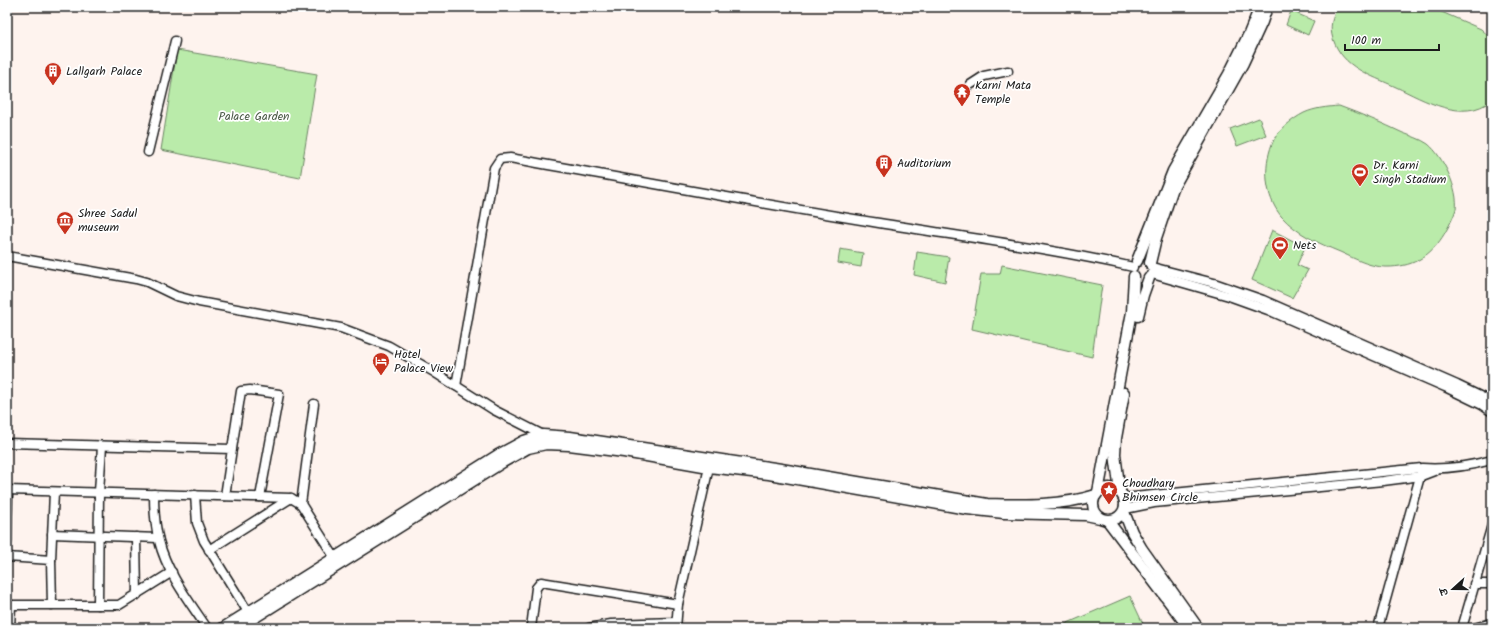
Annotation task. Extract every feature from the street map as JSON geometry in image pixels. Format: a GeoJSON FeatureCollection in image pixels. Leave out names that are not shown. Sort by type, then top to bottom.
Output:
{"type":"FeatureCollection","features":[{"type":"Feature","properties":{"kind":"main road"},"geometry":{"type":"LineString","coordinates":[[1189,628],[1104,519],[1094,509],[1094,500],[1097,494],[1132,312],[1135,268],[1173,171],[1229,74],[1249,34],[1260,7]]}},
{"type":"Feature","properties":{"kind":"main road"},"geometry":{"type":"LineString","coordinates":[[1198,628],[1142,549],[1132,532],[1125,511],[1115,454],[1116,438],[1140,303],[1151,271],[1156,238],[1173,188],[1182,170],[1229,91],[1254,42],[1267,7]]}},
{"type":"Feature","properties":{"kind":"main road"},"geometry":{"type":"LineString","coordinates":[[1135,268],[1142,260],[1146,260],[1151,271]]}},
{"type":"Feature","properties":{"kind":"main road"},"geometry":{"type":"LineString","coordinates":[[1135,268],[1138,280],[1144,280],[1151,271]]}},
{"type":"Feature","properties":{"kind":"main road"},"geometry":{"type":"LineString","coordinates":[[223,628],[498,455],[524,441],[543,435],[570,437],[781,469],[987,504],[1015,505],[1072,501],[1097,494],[1110,488],[1122,495]]}},
{"type":"Feature","properties":{"kind":"main road"},"geometry":{"type":"LineString","coordinates":[[238,628],[491,469],[528,448],[546,444],[569,445],[624,452],[769,474],[967,510],[1004,514],[1071,514],[1115,520],[1125,511]]}},
{"type":"Feature","properties":{"kind":"street"},"geometry":{"type":"LineString","coordinates":[[148,152],[174,41]]}},
{"type":"Feature","properties":{"kind":"street"},"geometry":{"type":"LineString","coordinates":[[970,85],[984,76],[1008,71]]}},
{"type":"Feature","properties":{"kind":"street"},"geometry":{"type":"LineString","coordinates":[[456,386],[494,168],[500,159],[510,158],[879,223],[980,239],[1135,268]]}},
{"type":"Feature","properties":{"kind":"street"},"geometry":{"type":"LineString","coordinates":[[7,256],[136,279],[147,282],[176,296],[199,302],[341,328],[389,346],[494,410],[543,435]]}},
{"type":"Feature","properties":{"kind":"street"},"geometry":{"type":"LineString","coordinates":[[1151,271],[1214,283],[1263,300],[1429,373],[1484,398],[1492,404]]}},
{"type":"Feature","properties":{"kind":"street"},"geometry":{"type":"LineString","coordinates":[[1151,271],[1230,296],[1268,310],[1445,387],[1482,405],[1492,412]]}},
{"type":"Feature","properties":{"kind":"street"},"geometry":{"type":"LineString","coordinates":[[225,496],[241,391],[250,390],[279,394],[260,497]]}},
{"type":"Feature","properties":{"kind":"street"},"geometry":{"type":"LineString","coordinates":[[300,504],[314,404]]}},
{"type":"Feature","properties":{"kind":"street"},"geometry":{"type":"LineString","coordinates":[[7,443],[232,449]]}},
{"type":"Feature","properties":{"kind":"street"},"geometry":{"type":"LineString","coordinates":[[98,605],[99,492],[102,446]]}},
{"type":"Feature","properties":{"kind":"street"},"geometry":{"type":"LineString","coordinates":[[1122,495],[1421,472],[1478,464],[1492,460]]}},
{"type":"Feature","properties":{"kind":"street"},"geometry":{"type":"LineString","coordinates":[[589,628],[611,624],[676,625],[678,604],[709,466]]}},
{"type":"Feature","properties":{"kind":"street"},"geometry":{"type":"LineString","coordinates":[[1125,511],[1154,503],[1368,483],[1421,472]]}},
{"type":"Feature","properties":{"kind":"street"},"geometry":{"type":"LineString","coordinates":[[1378,628],[1421,472]]}},
{"type":"Feature","properties":{"kind":"street"},"geometry":{"type":"LineString","coordinates":[[7,542],[7,490],[291,498],[300,504],[335,558]]}},
{"type":"Feature","properties":{"kind":"street"},"geometry":{"type":"LineString","coordinates":[[52,605],[51,560],[54,492]]}},
{"type":"Feature","properties":{"kind":"street"},"geometry":{"type":"LineString","coordinates":[[154,494],[154,515],[158,538],[180,587],[207,628]]}},
{"type":"Feature","properties":{"kind":"street"},"geometry":{"type":"LineString","coordinates":[[195,496],[197,523],[204,541],[248,612]]}},
{"type":"Feature","properties":{"kind":"street"},"geometry":{"type":"LineString","coordinates":[[209,550],[291,498]]}},
{"type":"Feature","properties":{"kind":"street"},"geometry":{"type":"LineString","coordinates":[[1462,628],[1492,525]]}},
{"type":"Feature","properties":{"kind":"street"},"geometry":{"type":"LineString","coordinates":[[52,534],[158,538]]}},
{"type":"Feature","properties":{"kind":"street"},"geometry":{"type":"LineString","coordinates":[[136,537],[137,595]]}},
{"type":"Feature","properties":{"kind":"street"},"geometry":{"type":"LineString","coordinates":[[7,557],[51,560]]}},
{"type":"Feature","properties":{"kind":"street"},"geometry":{"type":"LineString","coordinates":[[10,628],[9,605],[120,605],[172,572]]}},
{"type":"Feature","properties":{"kind":"street"},"geometry":{"type":"LineString","coordinates":[[531,628],[536,588],[541,582],[678,604]]}},
{"type":"Feature","properties":{"kind":"street"},"geometry":{"type":"LineString","coordinates":[[1474,584],[1492,584]]}},
{"type":"Feature","properties":{"kind":"street"},"geometry":{"type":"LineString","coordinates":[[1474,628],[1492,623]]}},
{"type":"Feature","properties":{"kind":"green space"},"geometry":{"type":"Polygon","coordinates":[[[1338,7],[1430,7],[1481,29],[1492,39],[1492,100],[1481,107],[1469,110],[1456,110],[1419,98],[1358,69],[1343,57],[1333,39],[1331,30],[1332,22],[1338,7]]]}},
{"type":"Feature","properties":{"kind":"green space"},"geometry":{"type":"Polygon","coordinates":[[[1291,11],[1314,21],[1308,35],[1286,25],[1291,11]]]}},
{"type":"Feature","properties":{"kind":"green space","name":"Palace Garden"},"geometry":{"type":"Polygon","coordinates":[[[177,50],[317,74],[300,178],[161,150],[177,50]]]}},
{"type":"Feature","properties":{"kind":"green space","name":"Dr. Karni Singh Stadium"},"geometry":{"type":"Polygon","coordinates":[[[1339,106],[1425,142],[1434,149],[1449,174],[1455,193],[1456,209],[1438,244],[1415,262],[1400,266],[1383,267],[1362,262],[1301,233],[1281,216],[1272,200],[1267,182],[1267,163],[1274,139],[1285,126],[1304,113],[1326,107],[1339,106]]]}},
{"type":"Feature","properties":{"kind":"green space"},"geometry":{"type":"Polygon","coordinates":[[[1259,118],[1266,135],[1237,146],[1230,129],[1259,118]]]}},
{"type":"Feature","properties":{"kind":"green space","name":"Nets"},"geometry":{"type":"Polygon","coordinates":[[[1272,230],[1305,247],[1297,265],[1308,270],[1292,298],[1252,280],[1272,230]]]}},
{"type":"Feature","properties":{"kind":"green space"},"geometry":{"type":"Polygon","coordinates":[[[840,249],[863,253],[861,267],[838,263],[840,249]]]}},
{"type":"Feature","properties":{"kind":"green space"},"geometry":{"type":"Polygon","coordinates":[[[917,252],[949,257],[945,282],[914,275],[917,252]]]}},
{"type":"Feature","properties":{"kind":"green space"},"geometry":{"type":"Polygon","coordinates":[[[1002,265],[1102,285],[1092,357],[972,329],[981,274],[1000,274],[1002,265]]]}},
{"type":"Feature","properties":{"kind":"green space"},"geometry":{"type":"Polygon","coordinates":[[[1130,596],[1145,628],[1056,628],[1130,596]]]}},
{"type":"Feature","properties":{"kind":"place","name":"Lallgarh Palace"},"geometry":{"type":"Point","coordinates":[53,86]}},
{"type":"Feature","properties":{"kind":"place","name":"Karni Mata Temple"},"geometry":{"type":"Point","coordinates":[962,107]}},
{"type":"Feature","properties":{"kind":"place","name":"Auditorium"},"geometry":{"type":"Point","coordinates":[884,178]}},
{"type":"Feature","properties":{"kind":"place","name":"Dr. Karni Singh Stadium"},"geometry":{"type":"Point","coordinates":[1360,187]}},
{"type":"Feature","properties":{"kind":"place","name":"Shree Sadul museum"},"geometry":{"type":"Point","coordinates":[65,235]}},
{"type":"Feature","properties":{"kind":"place","name":"Nets"},"geometry":{"type":"Point","coordinates":[1280,260]}},
{"type":"Feature","properties":{"kind":"place","name":"Hotel Palace View"},"geometry":{"type":"Point","coordinates":[381,376]}},
{"type":"Feature","properties":{"kind":"place","name":"Choudhary Bhimsen Circle"},"geometry":{"type":"Point","coordinates":[1109,505]}}]}
